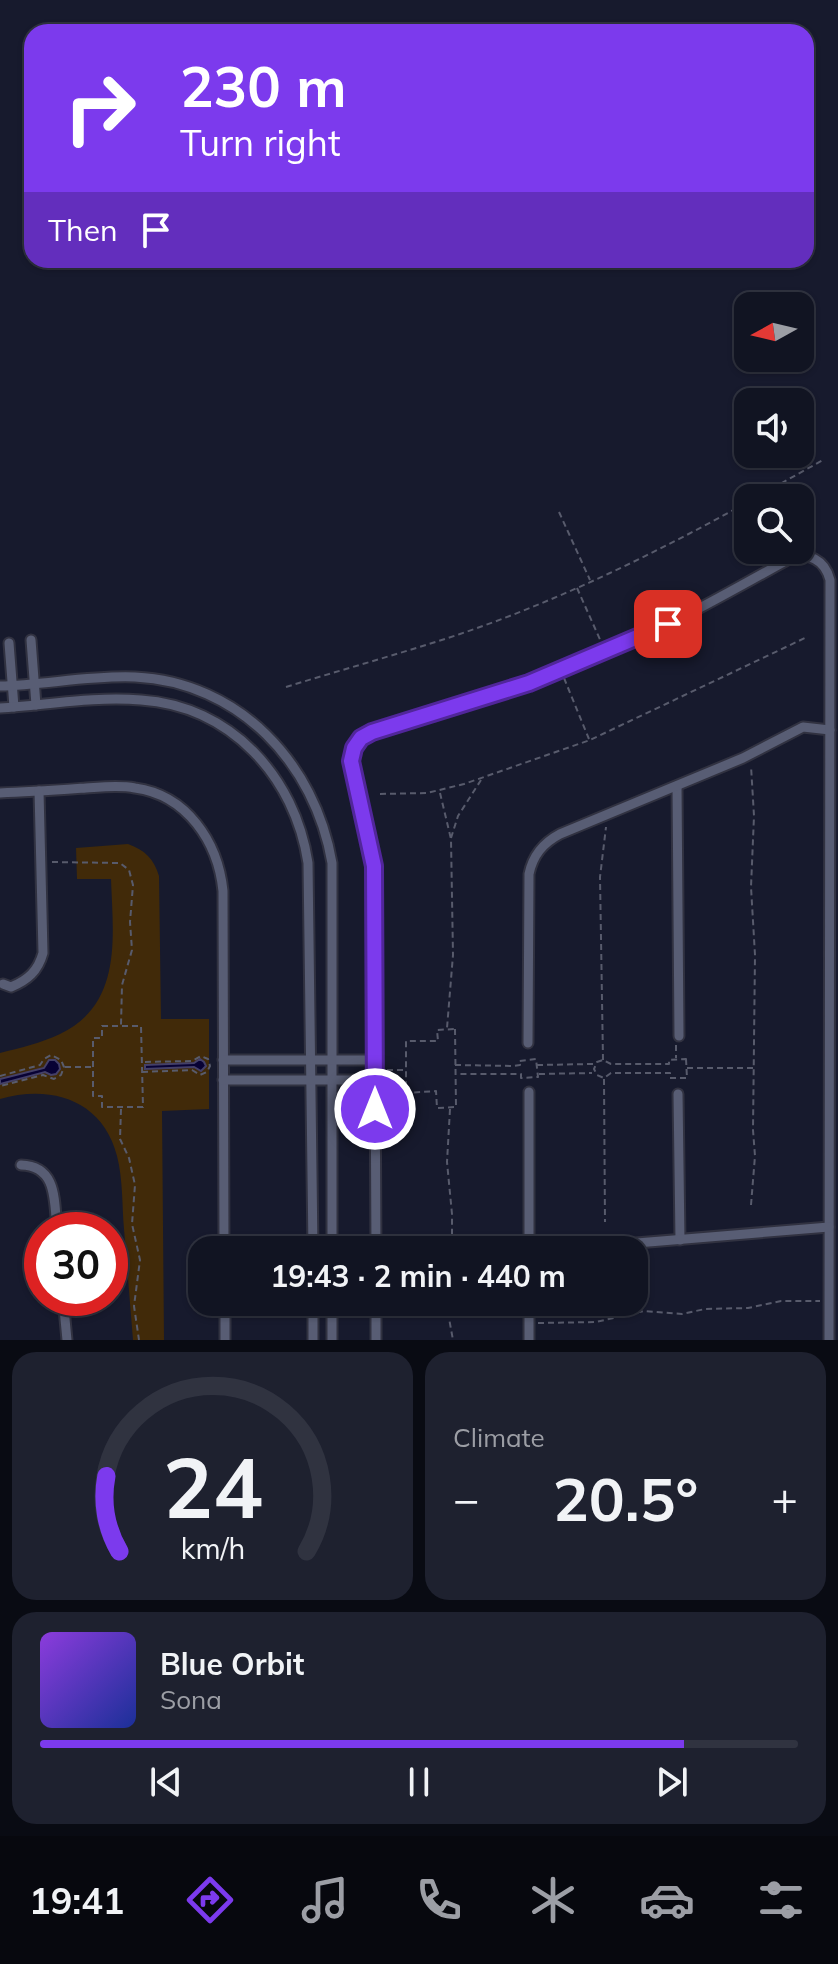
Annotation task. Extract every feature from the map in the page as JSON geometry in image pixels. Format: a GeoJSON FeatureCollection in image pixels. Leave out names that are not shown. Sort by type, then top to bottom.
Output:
{"type":"FeatureCollection","features":[{"type":"Feature","properties":{"kind":"street"},"geometry":{"type":"LineString","coordinates":[[376,1236],[374,866],[351,768],[354,748],[361,738],[372,732],[491,697],[606,653],[689,614],[789,559],[800,555],[811,557],[825,568],[830,580],[829,1340]]}},
{"type":"Feature","properties":{"kind":"street"},"geometry":{"type":"LineString","coordinates":[[31,640],[36,705]]}},
{"type":"Feature","properties":{"kind":"street"},"geometry":{"type":"LineString","coordinates":[[9,643],[14,707]]}},
{"type":"Feature","properties":{"kind":"street"},"geometry":{"type":"LineString","coordinates":[[0,686],[124,676],[154,678],[183,685],[213,696],[244,714],[283,751],[304,780],[319,812],[332,863],[332,1236]]}},
{"type":"Feature","properties":{"kind":"street"},"geometry":{"type":"LineString","coordinates":[[0,708],[113,699],[176,706],[229,731],[249,746],[271,771],[296,814],[308,863],[313,1236]]}},
{"type":"Feature","properties":{"kind":"street"},"geometry":{"type":"LineString","coordinates":[[528,1043],[529,882],[534,858],[545,844],[560,834],[743,758],[803,727],[830,730]]}},
{"type":"Feature","properties":{"kind":"street"},"geometry":{"type":"LineString","coordinates":[[0,793],[124,786],[147,790],[175,803],[201,829],[214,852],[223,891],[224,1236]]}},
{"type":"Feature","properties":{"kind":"street"},"geometry":{"type":"LineString","coordinates":[[677,786],[679,1036]]}},
{"type":"Feature","properties":{"kind":"street"},"geometry":{"type":"LineString","coordinates":[[3,984],[11,987],[33,973],[41,961],[44,945],[39,791]]}},
{"type":"Feature","properties":{"kind":"street"},"geometry":{"type":"LineString","coordinates":[[223,1060],[332,1060],[375,1070]]}},
{"type":"Feature","properties":{"kind":"street"},"geometry":{"type":"LineString","coordinates":[[223,1080],[332,1081],[375,1070]]}},
{"type":"Feature","properties":{"kind":"street"},"geometry":{"type":"LineString","coordinates":[[529,1092],[529,1236]]}},
{"type":"Feature","properties":{"kind":"street"},"geometry":{"type":"LineString","coordinates":[[678,1094],[680,1240]]}},
{"type":"Feature","properties":{"kind":"street"},"geometry":{"type":"LineString","coordinates":[[21,1165],[39,1168],[51,1180],[55,1212]]}},
{"type":"Feature","properties":{"kind":"street"},"geometry":{"type":"LineString","coordinates":[[648,1242],[829,1227]]}},
{"type":"Feature","properties":{"kind":"street"},"geometry":{"type":"LineString","coordinates":[[65,1316],[67,1340]]}},
{"type":"Feature","properties":{"kind":"street"},"geometry":{"type":"LineString","coordinates":[[225,1316],[225,1340]]}},
{"type":"Feature","properties":{"kind":"street"},"geometry":{"type":"LineString","coordinates":[[313,1316],[313,1340]]}},
{"type":"Feature","properties":{"kind":"street"},"geometry":{"type":"LineString","coordinates":[[332,1316],[332,1340]]}},
{"type":"Feature","properties":{"kind":"street"},"geometry":{"type":"LineString","coordinates":[[376,1316],[376,1340]]}},
{"type":"Feature","properties":{"kind":"street"},"geometry":{"type":"LineString","coordinates":[[529,1316],[529,1340]]}},
{"type":"Feature","properties":{"kind":"path"},"geometry":{"type":"LineString","coordinates":[[780,484],[823,460]]}},
{"type":"Feature","properties":{"kind":"path"},"geometry":{"type":"LineString","coordinates":[[286,687],[461,633],[577,588],[734,510]]}},
{"type":"Feature","properties":{"kind":"path"},"geometry":{"type":"LineString","coordinates":[[559,512],[591,581]]}},
{"type":"Feature","properties":{"kind":"path"},"geometry":{"type":"LineString","coordinates":[[577,588],[606,653]]}},
{"type":"Feature","properties":{"kind":"path"},"geometry":{"type":"LineString","coordinates":[[380,794],[439,791],[590,740],[807,637]]}},
{"type":"Feature","properties":{"kind":"path"},"geometry":{"type":"LineString","coordinates":[[561,671],[590,740]]}},
{"type":"Feature","properties":{"kind":"path"},"geometry":{"type":"LineString","coordinates":[[751,764],[755,1156],[751,1205]]}},
{"type":"Feature","properties":{"kind":"path"},"geometry":{"type":"LineString","coordinates":[[451,839],[458,816],[481,779]]}},
{"type":"Feature","properties":{"kind":"path"},"geometry":{"type":"LineString","coordinates":[[439,791],[451,839],[453,938],[447,1030]]}},
{"type":"Feature","properties":{"kind":"path"},"geometry":{"type":"LineString","coordinates":[[603,1060],[600,877],[606,827]]}},
{"type":"Feature","properties":{"kind":"path"},"geometry":{"type":"LineString","coordinates":[[41,862],[120,863],[132,875],[132,950],[122,985],[121,1026]]}},
{"type":"Feature","properties":{"kind":"path"},"geometry":{"type":"LineString","coordinates":[[102,1026],[141,1026],[141,1062],[143,1107],[102,1107],[102,1096],[93,1096],[93,1038],[102,1038],[102,1026]]}},
{"type":"Feature","properties":{"kind":"path"},"geometry":{"type":"LineString","coordinates":[[455,1029],[455,1065],[456,1107],[437,1108],[436,1091],[406,1093],[406,1041],[438,1041],[437,1030],[455,1029]]}},
{"type":"Feature","properties":{"kind":"path"},"geometry":{"type":"LineString","coordinates":[[0,1076],[40,1065],[51,1055],[58,1057],[64,1067]]}},
{"type":"Feature","properties":{"kind":"path"},"geometry":{"type":"LineString","coordinates":[[141,1062],[192,1061],[201,1056],[208,1059],[210,1066],[207,1072],[200,1075],[192,1070],[141,1072]]}},
{"type":"Feature","properties":{"kind":"path"},"geometry":{"type":"LineString","coordinates":[[455,1065],[513,1066],[520,1065],[519,1061],[536,1059],[538,1074]]}},
{"type":"Feature","properties":{"kind":"path"},"geometry":{"type":"LineString","coordinates":[[603,1060],[611,1064],[669,1064],[669,1060],[686,1059],[687,1068],[687,1078],[670,1078],[670,1073],[611,1073],[604,1078]]}},
{"type":"Feature","properties":{"kind":"path"},"geometry":{"type":"LineString","coordinates":[[537,1065],[596,1064],[603,1060]]}},
{"type":"Feature","properties":{"kind":"path"},"geometry":{"type":"LineString","coordinates":[[595,1072],[596,1064]]}},
{"type":"Feature","properties":{"kind":"path"},"geometry":{"type":"LineString","coordinates":[[64,1067],[93,1067]]}},
{"type":"Feature","properties":{"kind":"path"},"geometry":{"type":"LineString","coordinates":[[0,1086],[43,1075],[54,1079],[61,1075],[64,1067]]}},
{"type":"Feature","properties":{"kind":"path"},"geometry":{"type":"LineString","coordinates":[[687,1068],[754,1068]]}},
{"type":"Feature","properties":{"kind":"path"},"geometry":{"type":"LineString","coordinates":[[375,1070],[406,1070]]}},
{"type":"Feature","properties":{"kind":"path"},"geometry":{"type":"LineString","coordinates":[[456,1074],[521,1074],[521,1078],[538,1077],[538,1074],[595,1072],[604,1078]]}},
{"type":"Feature","properties":{"kind":"path"},"geometry":{"type":"LineString","coordinates":[[604,1078],[605,1222]]}},
{"type":"Feature","properties":{"kind":"path"},"geometry":{"type":"LineString","coordinates":[[121,1107],[120,1139],[129,1158],[135,1185],[132,1224],[140,1260],[134,1306],[139,1340]]}},
{"type":"Feature","properties":{"kind":"path"},"geometry":{"type":"LineString","coordinates":[[450,1107],[447,1162],[452,1236]]}},
{"type":"Feature","properties":{"kind":"path"},"geometry":{"type":"LineString","coordinates":[[529,1323],[566,1320],[596,1322],[644,1311],[682,1314],[705,1309],[748,1308],[781,1301],[829,1301]]}},
{"type":"Feature","properties":{"kind":"path"},"geometry":{"type":"LineString","coordinates":[[449,1316],[453,1340]]}},
{"type":"Feature","properties":{"kind":"shaded area"},"geometry":{"type":"Polygon","coordinates":[[[128,844],[148,856],[159,876],[161,1019],[209,1019],[209,1109],[162,1111],[164,1340],[133,1340],[128,1276],[128,1212],[123,1212],[117,1156],[100,1121],[87,1109],[56,1096],[19,1095],[0,1099],[0,1053],[60,1034],[80,1021],[95,1005],[104,987],[112,946],[111,879],[77,879],[76,848],[128,844]]]}},
{"type":"Feature","properties":{"kind":"shaded area"},"geometry":{"type":"Polygon","coordinates":[[[200,1059],[206,1066],[201,1071],[194,1067],[145,1069],[145,1065],[194,1063],[200,1059]]]}},
{"type":"Feature","properties":{"kind":"shaded area"},"geometry":{"type":"Polygon","coordinates":[[[49,1060],[59,1064],[56,1074],[45,1072],[0,1084],[0,1079],[44,1068],[49,1060]]]}},
{"type":"Feature","properties":{"kind":"route"},"geometry":{"type":"LineString","coordinates":[[375,1109],[374,866],[351,768],[354,748],[366,734],[491,697],[606,653],[668,624]]}}]}
